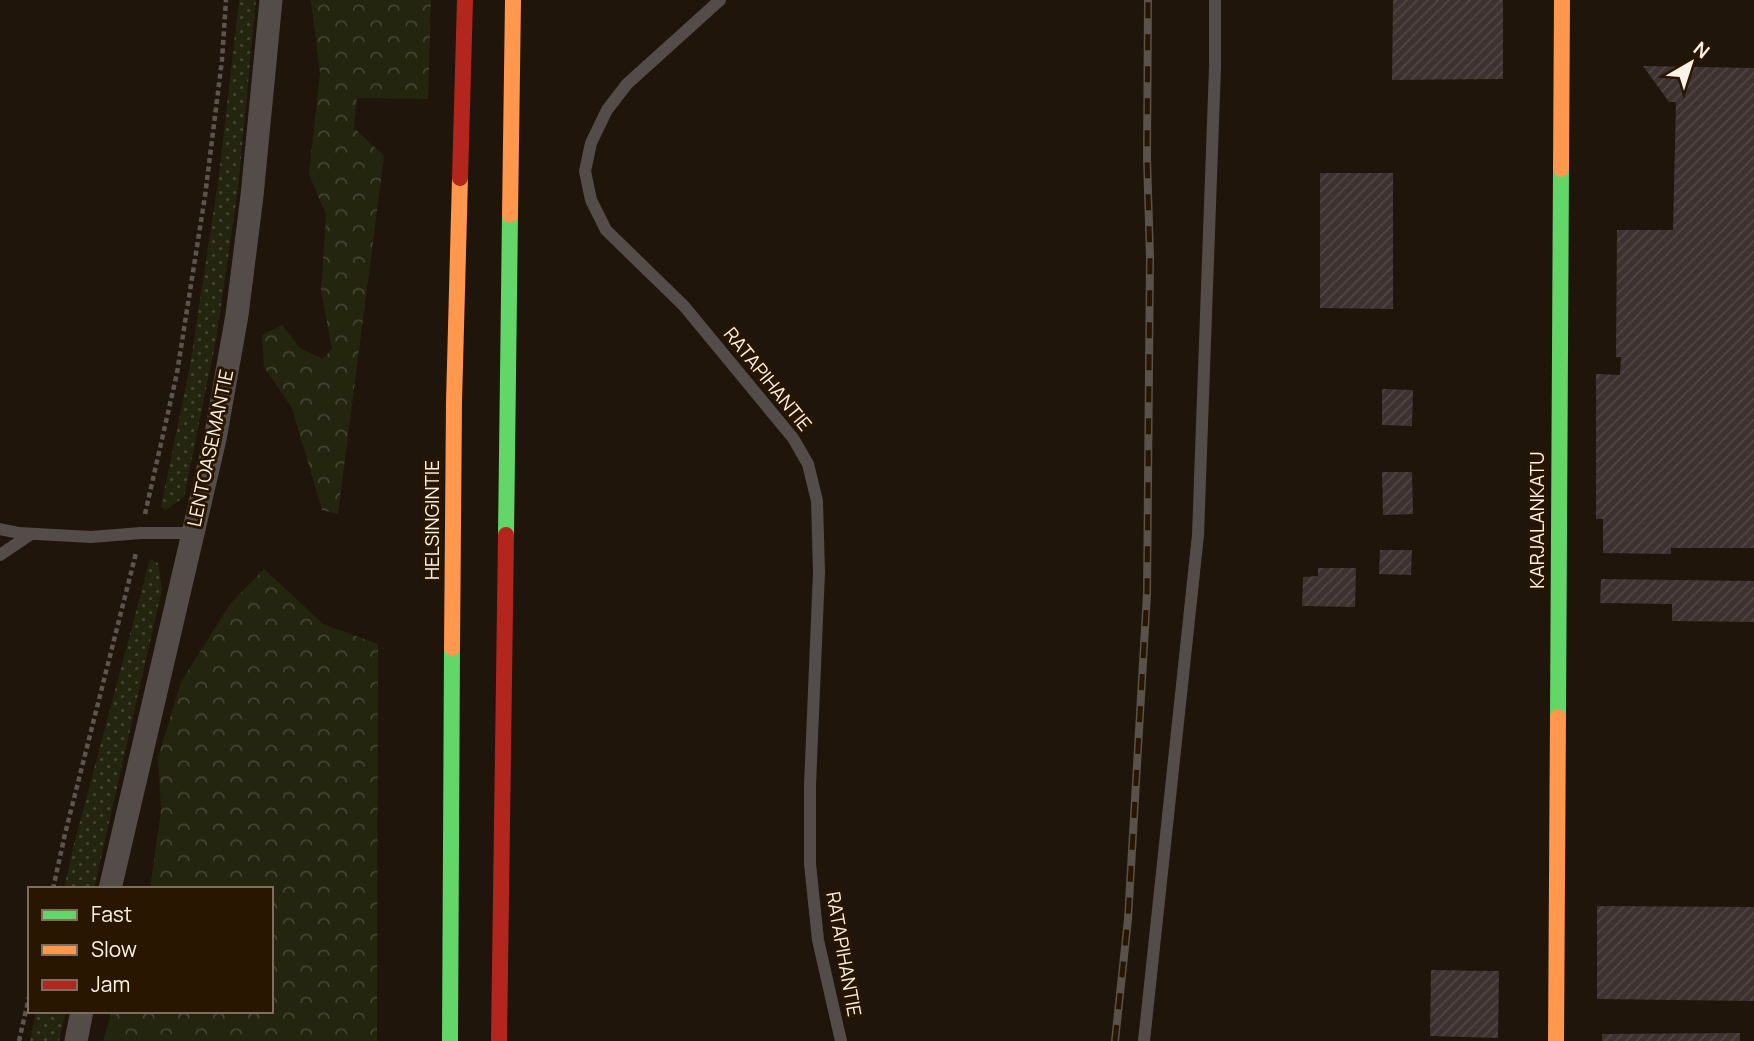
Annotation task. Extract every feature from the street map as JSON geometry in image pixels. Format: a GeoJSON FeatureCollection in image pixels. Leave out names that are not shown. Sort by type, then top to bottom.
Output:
{"type":"FeatureCollection","features":[{"type":"Feature","properties":{"kind":"main road","name":"HELSINGINTIE"},"geometry":{"type":"LineString","coordinates":[[450,1041],[454,402],[465,0]]}},
{"type":"Feature","properties":{"kind":"main road"},"geometry":{"type":"LineString","coordinates":[[499,1041],[513,0]]}},
{"type":"Feature","properties":{"kind":"main road","name":"KARJALANKATU"},"geometry":{"type":"LineString","coordinates":[[1556,1041],[1562,0]]}},
{"type":"Feature","properties":{"kind":"street","name":"LENTOASEMANTIE"},"geometry":{"type":"LineString","coordinates":[[110,887],[215,439],[237,315],[253,196],[271,0]]}},
{"type":"Feature","properties":{"kind":"street"},"geometry":{"type":"LineString","coordinates":[[76,1041],[82,1013]]}},
{"type":"Feature","properties":{"kind":"lane","name":"RATAPIHANTIE"},"geometry":{"type":"LineString","coordinates":[[720,0],[627,83],[607,110],[591,143],[586,171],[591,200],[607,230],[684,306],[793,438],[808,464],[817,501],[819,572],[810,785],[810,864],[818,940],[841,1041]]}},
{"type":"Feature","properties":{"kind":"lane"},"geometry":{"type":"LineString","coordinates":[[1144,1041],[1198,535],[1216,67],[1215,0]]}},
{"type":"Feature","properties":{"kind":"lane"},"geometry":{"type":"LineString","coordinates":[[0,530],[91,537],[193,533]]}},
{"type":"Feature","properties":{"kind":"lane"},"geometry":{"type":"LineString","coordinates":[[0,555],[32,534]]}},
{"type":"Feature","properties":{"kind":"path"},"geometry":{"type":"LineString","coordinates":[[53,887],[141,533],[177,373],[205,196],[222,60],[226,0]]}},
{"type":"Feature","properties":{"kind":"path"},"geometry":{"type":"LineString","coordinates":[[19,1041],[28,1002]]}},
{"type":"Feature","properties":{"kind":"green space"},"geometry":{"type":"Polygon","coordinates":[[[239,0],[256,0],[238,189],[216,340],[184,497],[166,510],[161,507],[190,366],[219,175],[239,0]]]}},
{"type":"Feature","properties":{"kind":"green space"},"geometry":{"type":"Polygon","coordinates":[[[311,0],[431,0],[428,99],[357,98],[354,128],[384,156],[338,514],[322,510],[292,408],[264,367],[262,335],[282,325],[300,348],[323,359],[332,349],[321,291],[326,215],[309,174],[320,73],[311,0]]]}},
{"type":"Feature","properties":{"kind":"green space"},"geometry":{"type":"Polygon","coordinates":[[[150,559],[158,563],[162,589],[94,887],[64,887],[150,559]]]}},
{"type":"Feature","properties":{"kind":"green space"},"geometry":{"type":"Polygon","coordinates":[[[264,569],[323,624],[378,644],[377,1041],[103,1041],[111,1013],[273,1013],[273,887],[150,887],[161,811],[158,758],[181,682],[230,604],[264,569]]]}},
{"type":"Feature","properties":{"kind":"green space"},"geometry":{"type":"Polygon","coordinates":[[[36,1013],[66,1013],[59,1041],[30,1041],[36,1013]]]}},
{"type":"Feature","properties":{"kind":"building"},"geometry":{"type":"Polygon","coordinates":[[[1393,0],[1503,0],[1503,79],[1392,80],[1393,0]]]}},
{"type":"Feature","properties":{"kind":"building"},"geometry":{"type":"Polygon","coordinates":[[[1643,66],[1754,68],[1754,548],[1671,548],[1671,554],[1603,553],[1603,519],[1596,519],[1596,374],[1620,375],[1621,357],[1616,357],[1617,230],[1673,230],[1676,102],[1669,102],[1643,66]]]}},
{"type":"Feature","properties":{"kind":"building"},"geometry":{"type":"Polygon","coordinates":[[[1320,173],[1393,173],[1393,309],[1320,308],[1320,173]]]}},
{"type":"Feature","properties":{"kind":"building"},"geometry":{"type":"Polygon","coordinates":[[[1382,389],[1413,390],[1412,426],[1382,425],[1382,389]]]}},
{"type":"Feature","properties":{"kind":"building"},"geometry":{"type":"Polygon","coordinates":[[[1382,472],[1412,472],[1413,514],[1383,515],[1382,472]]]}},
{"type":"Feature","properties":{"kind":"building"},"geometry":{"type":"Polygon","coordinates":[[[1380,550],[1412,550],[1411,575],[1379,574],[1380,550]]]}},
{"type":"Feature","properties":{"kind":"building"},"geometry":{"type":"Polygon","coordinates":[[[1318,568],[1356,568],[1355,607],[1302,606],[1303,577],[1318,576],[1318,568]]]}},
{"type":"Feature","properties":{"kind":"building"},"geometry":{"type":"Polygon","coordinates":[[[1601,579],[1754,581],[1754,622],[1672,621],[1672,604],[1600,603],[1601,579]]]}},
{"type":"Feature","properties":{"kind":"building"},"geometry":{"type":"Polygon","coordinates":[[[1597,906],[1754,907],[1754,1001],[1597,999],[1597,906]]]}},
{"type":"Feature","properties":{"kind":"building"},"geometry":{"type":"Polygon","coordinates":[[[1431,970],[1499,971],[1498,1038],[1430,1036],[1431,970]]]}},
{"type":"Feature","properties":{"kind":"building"},"geometry":{"type":"Polygon","coordinates":[[[1740,1033],[1740,1041],[1602,1041],[1602,1034],[1740,1033]]]}},
{"type":"Feature","properties":{"kind":"railway"},"geometry":{"type":"LineString","coordinates":[[1115,1041],[1128,919],[1147,594],[1150,257],[1147,158],[1148,0]]}},
{"type":"Feature","properties":{"kind":"traffic: fast"},"geometry":{"type":"LineString","coordinates":[[1558,717],[1561,169]]}},
{"type":"Feature","properties":{"kind":"traffic: fast"},"geometry":{"type":"LineString","coordinates":[[506,535],[510,215]]}},
{"type":"Feature","properties":{"kind":"traffic: fast"},"geometry":{"type":"LineString","coordinates":[[450,1041],[452,648]]}},
{"type":"Feature","properties":{"kind":"traffic: slow"},"geometry":{"type":"LineString","coordinates":[[510,215],[513,0]]}},
{"type":"Feature","properties":{"kind":"traffic: slow"},"geometry":{"type":"LineString","coordinates":[[1561,169],[1562,0]]}},
{"type":"Feature","properties":{"kind":"traffic: slow"},"geometry":{"type":"LineString","coordinates":[[452,648],[454,402],[460,178]]}},
{"type":"Feature","properties":{"kind":"traffic: slow"},"geometry":{"type":"LineString","coordinates":[[1556,1041],[1558,717]]}},
{"type":"Feature","properties":{"kind":"traffic: jam"},"geometry":{"type":"LineString","coordinates":[[460,178],[465,0]]}},
{"type":"Feature","properties":{"kind":"traffic: jam"},"geometry":{"type":"LineString","coordinates":[[499,1041],[506,535]]}}]}
